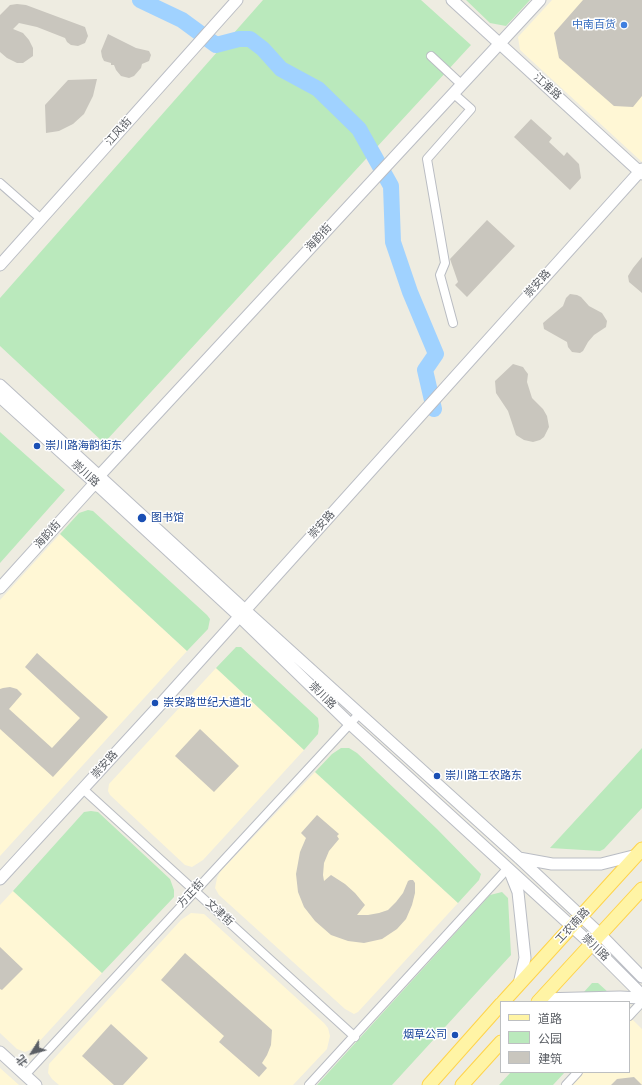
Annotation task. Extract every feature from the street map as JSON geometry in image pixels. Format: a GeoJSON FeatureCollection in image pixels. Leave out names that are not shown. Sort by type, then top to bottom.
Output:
{"type":"FeatureCollection","features":[{"type":"Feature","properties":{"kind":"main road","name":"工农南路"},"geometry":{"type":"LineString","coordinates":[[504,1001],[582,917],[639,852]]}},
{"type":"Feature","properties":{"kind":"main road"},"geometry":{"type":"LineString","coordinates":[[539,1001],[642,889]]}},
{"type":"Feature","properties":{"kind":"main road"},"geometry":{"type":"LineString","coordinates":[[429,1085],[500,1005]]}},
{"type":"Feature","properties":{"kind":"main road"},"geometry":{"type":"LineString","coordinates":[[462,1085],[500,1043]]}},
{"type":"Feature","properties":{"kind":"street","name":"江风街"},"geometry":{"type":"LineString","coordinates":[[0,265],[237,0]]}},
{"type":"Feature","properties":{"kind":"street","name":"江淮路"},"geometry":{"type":"LineString","coordinates":[[452,0],[641,172]]}},
{"type":"Feature","properties":{"kind":"street","name":"海韵街"},"geometry":{"type":"LineString","coordinates":[[0,588],[97,480],[540,0]]}},
{"type":"Feature","properties":{"kind":"street"},"geometry":{"type":"LineString","coordinates":[[432,56],[461,84]]}},
{"type":"Feature","properties":{"kind":"street"},"geometry":{"type":"LineString","coordinates":[[453,93],[471,109],[427,159],[445,263],[440,275],[453,322]]}},
{"type":"Feature","properties":{"kind":"street","name":"崇安路"},"geometry":{"type":"LineString","coordinates":[[0,879],[641,172]]}},
{"type":"Feature","properties":{"kind":"street"},"geometry":{"type":"LineString","coordinates":[[0,183],[41,219]]}},
{"type":"Feature","properties":{"kind":"street","name":"崇川路"},"geometry":{"type":"LineString","coordinates":[[0,385],[97,480],[242,613],[359,714],[519,858],[600,934],[642,977]]}},
{"type":"Feature","properties":{"kind":"street","name":"崇川路"},"geometry":{"type":"LineString","coordinates":[[0,397],[97,480]]}},
{"type":"Feature","properties":{"kind":"street","name":"崇川路"},"geometry":{"type":"LineString","coordinates":[[242,613],[349,723],[572,926],[642,997]]}},
{"type":"Feature","properties":{"kind":"street","name":"方正街"},"geometry":{"type":"LineString","coordinates":[[24,1075],[194,890],[359,714]]}},
{"type":"Feature","properties":{"kind":"street","name":"文津街"},"geometry":{"type":"LineString","coordinates":[[83,789],[355,1037]]}},
{"type":"Feature","properties":{"kind":"street"},"geometry":{"type":"LineString","coordinates":[[519,858],[552,864],[601,864],[639,852]]}},
{"type":"Feature","properties":{"kind":"street"},"geometry":{"type":"LineString","coordinates":[[309,1085],[355,1037],[508,868],[518,892],[525,958],[519,984]]}},
{"type":"Feature","properties":{"kind":"street"},"geometry":{"type":"LineString","coordinates":[[539,1001],[642,997]]}},
{"type":"Feature","properties":{"kind":"street"},"geometry":{"type":"LineString","coordinates":[[630,1015],[642,1002]]}},
{"type":"Feature","properties":{"kind":"street"},"geometry":{"type":"LineString","coordinates":[[0,1052],[36,1085]]}},
{"type":"Feature","properties":{"kind":"street"},"geometry":{"type":"LineString","coordinates":[[566,1085],[577,1073]]}},
{"type":"Feature","properties":{"kind":"shaded area"},"geometry":{"type":"Polygon","coordinates":[[[552,0],[642,0],[642,162],[520,50],[518,37],[552,0]]]}},
{"type":"Feature","properties":{"kind":"shaded area"},"geometry":{"type":"Polygon","coordinates":[[[60,534],[187,651],[0,856],[0,600],[60,534]]]}},
{"type":"Feature","properties":{"kind":"shaded area"},"geometry":{"type":"Polygon","coordinates":[[[216,668],[304,750],[203,860],[192,867],[185,865],[110,795],[108,791],[109,784],[216,668]]]}},
{"type":"Feature","properties":{"kind":"shaded area"},"geometry":{"type":"Polygon","coordinates":[[[315,772],[458,903],[358,1012],[354,1014],[345,1009],[219,895],[215,888],[220,872],[315,772]]]}},
{"type":"Feature","properties":{"kind":"shaded area"},"geometry":{"type":"Polygon","coordinates":[[[13,891],[102,973],[37,1044],[25,1052],[17,1049],[0,1033],[0,905],[13,891]]]}},
{"type":"Feature","properties":{"kind":"shaded area"},"geometry":{"type":"Polygon","coordinates":[[[191,913],[204,914],[324,1023],[328,1028],[330,1036],[327,1049],[293,1085],[59,1085],[48,1073],[49,1064],[181,920],[191,913]]]}},
{"type":"Feature","properties":{"kind":"shaded area"},"geometry":{"type":"Polygon","coordinates":[[[631,1018],[642,1029],[642,1085],[571,1085],[581,1073],[630,1073],[631,1018]]]}},
{"type":"Feature","properties":{"kind":"shaded area"},"geometry":{"type":"Polygon","coordinates":[[[0,1068],[19,1085],[0,1085],[0,1068]]]}},
{"type":"Feature","properties":{"kind":"green space"},"geometry":{"type":"Polygon","coordinates":[[[263,0],[421,0],[471,45],[104,443],[0,346],[0,298],[263,0]]]}},
{"type":"Feature","properties":{"kind":"green space"},"geometry":{"type":"Polygon","coordinates":[[[466,0],[530,0],[506,26],[490,23],[466,0]]]}},
{"type":"Feature","properties":{"kind":"green space"},"geometry":{"type":"Polygon","coordinates":[[[0,432],[65,490],[0,563],[0,432]]]}},
{"type":"Feature","properties":{"kind":"green space"},"geometry":{"type":"Polygon","coordinates":[[[88,510],[93,511],[210,619],[208,629],[187,651],[60,534],[79,513],[88,510]]]}},
{"type":"Feature","properties":{"kind":"green space"},"geometry":{"type":"Polygon","coordinates":[[[236,647],[241,647],[318,718],[318,734],[304,750],[216,668],[236,647]]]}},
{"type":"Feature","properties":{"kind":"green space"},"geometry":{"type":"Polygon","coordinates":[[[341,748],[349,748],[357,753],[437,829],[481,874],[479,880],[458,903],[315,772],[332,754],[341,748]]]}},
{"type":"Feature","properties":{"kind":"green space"},"geometry":{"type":"Polygon","coordinates":[[[642,748],[642,808],[604,849],[600,851],[550,848],[642,748]]]}},
{"type":"Feature","properties":{"kind":"green space"},"geometry":{"type":"Polygon","coordinates":[[[84,812],[98,812],[170,879],[174,890],[174,897],[102,973],[13,891],[84,812]]]}},
{"type":"Feature","properties":{"kind":"green space"},"geometry":{"type":"Polygon","coordinates":[[[502,892],[508,898],[511,955],[392,1085],[317,1085],[490,895],[502,892]]]}},
{"type":"Feature","properties":{"kind":"green space"},"geometry":{"type":"Polygon","coordinates":[[[592,983],[598,983],[618,1001],[576,1001],[592,983]]]}},
{"type":"Feature","properties":{"kind":"green space"},"geometry":{"type":"Polygon","coordinates":[[[510,1073],[564,1073],[553,1085],[499,1085],[510,1073]]]}},
{"type":"Feature","properties":{"kind":"building"},"geometry":{"type":"Polygon","coordinates":[[[583,0],[642,0],[642,96],[633,107],[614,106],[559,58],[554,33],[583,0]]]}},
{"type":"Feature","properties":{"kind":"building"},"geometry":{"type":"Polygon","coordinates":[[[10,5],[26,5],[85,27],[88,36],[85,43],[78,46],[71,45],[65,38],[37,27],[19,23],[13,29],[23,33],[29,40],[33,48],[33,56],[23,63],[17,63],[7,58],[0,52],[0,15],[10,5]]]}},
{"type":"Feature","properties":{"kind":"building"},"geometry":{"type":"Polygon","coordinates":[[[108,34],[136,48],[149,51],[151,55],[149,61],[142,64],[141,68],[134,76],[129,78],[121,76],[114,65],[104,61],[101,51],[108,34]]]}},
{"type":"Feature","properties":{"kind":"building"},"geometry":{"type":"Polygon","coordinates":[[[97,79],[93,96],[84,114],[73,124],[59,131],[46,133],[45,105],[68,80],[97,79]]]}},
{"type":"Feature","properties":{"kind":"building"},"geometry":{"type":"Polygon","coordinates":[[[531,119],[552,138],[549,142],[564,156],[567,152],[579,164],[581,178],[570,190],[514,137],[531,119]]]}},
{"type":"Feature","properties":{"kind":"building"},"geometry":{"type":"Polygon","coordinates":[[[487,220],[515,246],[467,297],[455,285],[458,282],[450,259],[487,220]]]}},
{"type":"Feature","properties":{"kind":"building"},"geometry":{"type":"Polygon","coordinates":[[[642,257],[642,293],[629,282],[628,276],[642,257]]]}},
{"type":"Feature","properties":{"kind":"building"},"geometry":{"type":"Polygon","coordinates":[[[570,294],[581,297],[589,306],[602,313],[607,321],[606,327],[594,335],[580,353],[572,352],[568,347],[567,342],[544,329],[543,323],[563,306],[566,298],[570,294]]]}},
{"type":"Feature","properties":{"kind":"building"},"geometry":{"type":"Polygon","coordinates":[[[513,364],[523,367],[528,374],[527,382],[532,398],[543,409],[547,416],[549,427],[544,437],[540,440],[533,442],[524,440],[516,435],[508,411],[496,393],[495,381],[513,364]]]}},
{"type":"Feature","properties":{"kind":"building"},"geometry":{"type":"Polygon","coordinates":[[[37,653],[108,717],[53,777],[0,729],[0,689],[10,687],[17,689],[22,694],[9,709],[52,748],[80,718],[25,667],[37,653]]]}},
{"type":"Feature","properties":{"kind":"building"},"geometry":{"type":"Polygon","coordinates":[[[200,729],[239,766],[214,792],[175,756],[200,729]]]}},
{"type":"Feature","properties":{"kind":"building"},"geometry":{"type":"Polygon","coordinates":[[[317,815],[339,834],[337,836],[339,839],[329,851],[324,863],[324,881],[331,875],[355,893],[365,905],[357,915],[368,915],[388,910],[403,893],[408,881],[413,880],[415,883],[415,893],[412,905],[406,919],[397,929],[382,939],[364,943],[348,941],[331,935],[315,921],[304,907],[298,892],[296,874],[300,852],[306,838],[301,833],[317,815]]]}},
{"type":"Feature","properties":{"kind":"building"},"geometry":{"type":"Polygon","coordinates":[[[0,947],[23,969],[2,990],[0,989],[0,947]]]}},
{"type":"Feature","properties":{"kind":"building"},"geometry":{"type":"Polygon","coordinates":[[[185,953],[272,1030],[271,1045],[262,1063],[267,1068],[259,1077],[219,1042],[224,1036],[161,980],[185,953]]]}},
{"type":"Feature","properties":{"kind":"building"},"geometry":{"type":"Polygon","coordinates":[[[111,1024],[148,1058],[123,1085],[114,1085],[82,1056],[111,1024]]]}},
{"type":"Feature","properties":{"kind":"building"},"geometry":{"type":"Polygon","coordinates":[[[634,1077],[642,1085],[611,1085],[617,1079],[634,1077]]]}},
{"type":"Feature","properties":{"kind":"waterway"},"geometry":{"type":"LineString","coordinates":[[140,0],[182,20],[216,45],[239,39],[250,39],[263,49],[281,69],[318,89],[359,129],[391,186],[393,242],[410,292],[436,354],[425,370],[434,409]]}},
{"type":"Feature","properties":{"kind":"place","name":"中南百货"},"geometry":{"type":"Point","coordinates":[624,25]}},
{"type":"Feature","properties":{"kind":"place","name":"崇川路海韵街东"},"geometry":{"type":"Point","coordinates":[37,446]}},
{"type":"Feature","properties":{"kind":"place","name":"图书馆"},"geometry":{"type":"Point","coordinates":[142,518]}},
{"type":"Feature","properties":{"kind":"place","name":"崇安路世纪大道北"},"geometry":{"type":"Point","coordinates":[155,703]}},
{"type":"Feature","properties":{"kind":"place","name":"崇川路工农路东"},"geometry":{"type":"Point","coordinates":[437,776]}},
{"type":"Feature","properties":{"kind":"place","name":"烟草公司"},"geometry":{"type":"Point","coordinates":[455,1035]}}]}
